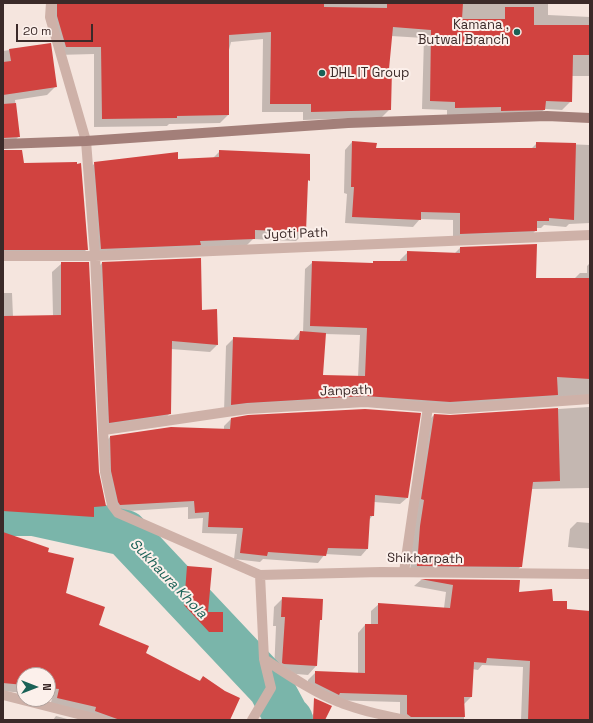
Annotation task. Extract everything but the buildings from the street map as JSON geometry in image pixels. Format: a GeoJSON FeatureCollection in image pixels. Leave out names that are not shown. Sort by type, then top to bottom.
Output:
{"type":"FeatureCollection","features":[{"type":"Feature","properties":{"kind":"street"},"geometry":{"type":"LineString","coordinates":[[50,3],[50,17],[86,142],[95,256],[105,472],[112,505],[118,513],[260,575],[264,659],[271,688],[252,720]]}},
{"type":"Feature","properties":{"kind":"street"},"geometry":{"type":"LineString","coordinates":[[3,144],[86,142],[348,122],[547,116],[590,118]]}},
{"type":"Feature","properties":{"kind":"street","name":"Jyoti Path"},"geometry":{"type":"LineString","coordinates":[[3,256],[95,256],[590,235]]}},
{"type":"Feature","properties":{"kind":"street","name":"Janpath"},"geometry":{"type":"LineString","coordinates":[[104,430],[247,409],[365,402],[450,409],[590,399]]}},
{"type":"Feature","properties":{"kind":"street"},"geometry":{"type":"LineString","coordinates":[[404,572],[428,407]]}},
{"type":"Feature","properties":{"kind":"street","name":"Shikharpath"},"geometry":{"type":"LineString","coordinates":[[260,575],[404,572],[590,574]]}},
{"type":"Feature","properties":{"kind":"street"},"geometry":{"type":"LineString","coordinates":[[264,659],[301,682],[339,702],[368,712],[405,720]]}},
{"type":"Feature","properties":{"kind":"street"},"geometry":{"type":"LineString","coordinates":[[3,695],[102,720]]}},
{"type":"Feature","properties":{"kind":"waterway","name":"Sukhaura Khola"},"geometry":{"type":"LineString","coordinates":[[3,513],[34,513],[125,533],[271,688],[286,716],[290,720]]}},
{"type":"Feature","properties":{"kind":"place","name":"Kamana , Butwal Branch"},"geometry":{"type":"Point","coordinates":[517,32]}},
{"type":"Feature","properties":{"kind":"place","name":"DHL IT Group"},"geometry":{"type":"Point","coordinates":[322,73]}}]}
